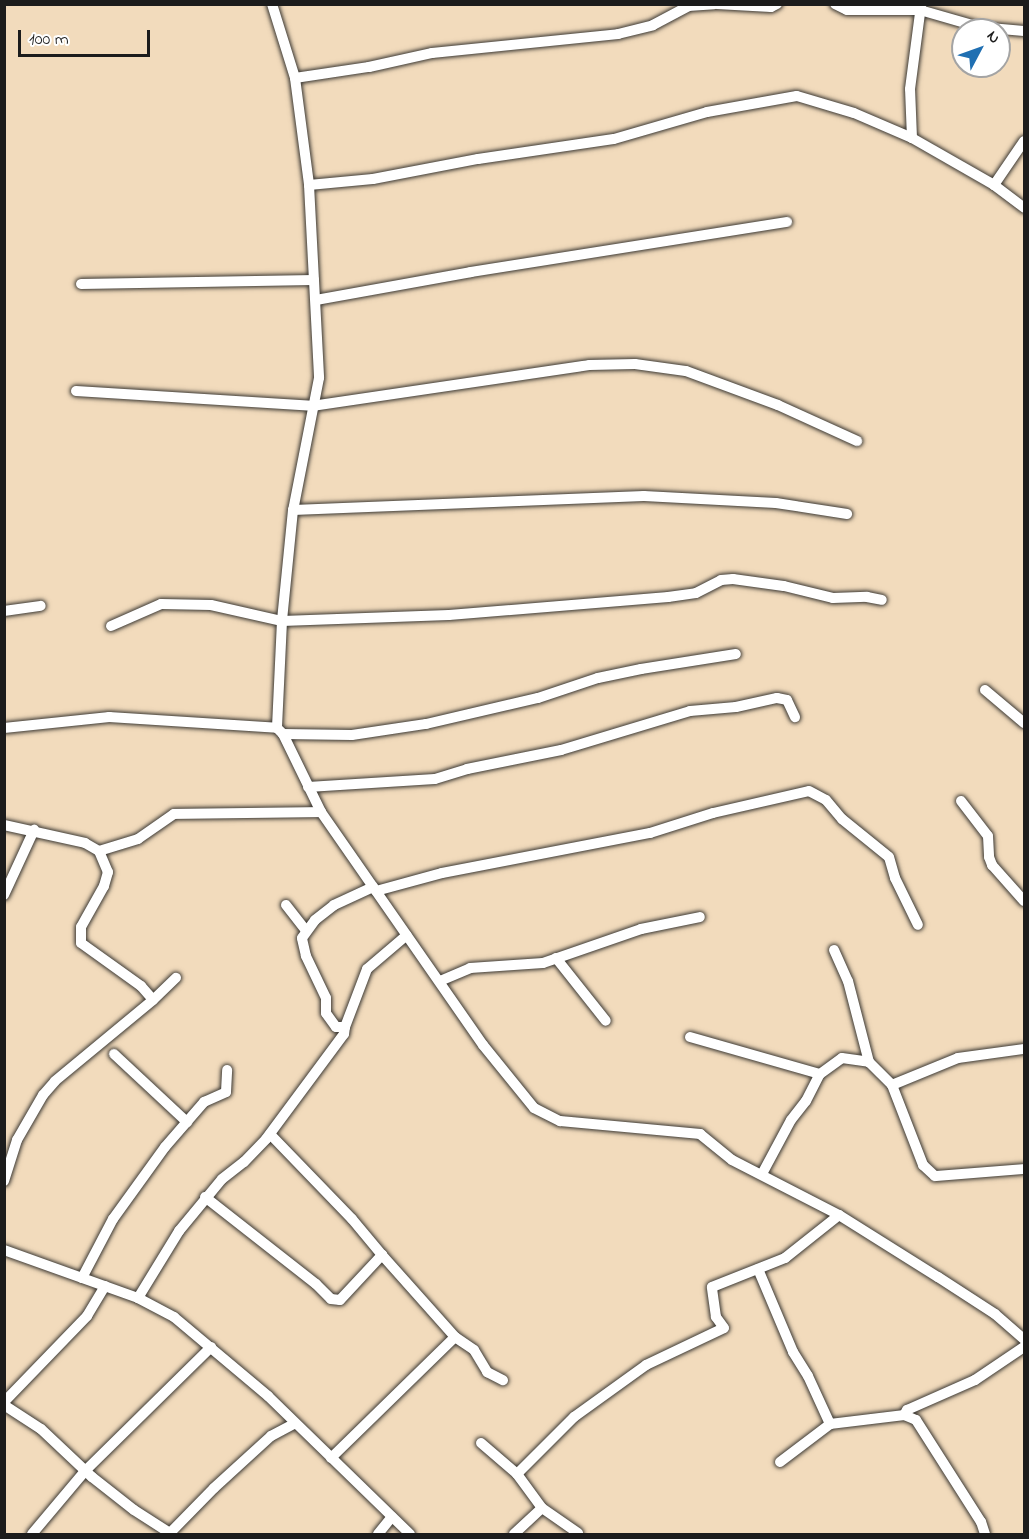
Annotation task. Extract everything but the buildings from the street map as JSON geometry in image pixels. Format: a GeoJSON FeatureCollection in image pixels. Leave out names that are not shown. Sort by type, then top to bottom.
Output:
{"type":"FeatureCollection","features":[{"type":"Feature","properties":{"kind":"street"},"geometry":{"type":"LineString","coordinates":[[272,4],[295,78],[309,185],[319,378],[293,510],[282,621],[280,731],[321,812],[490,1054],[534,1108],[569,1123],[700,1134],[732,1160],[838,1215],[994,1314],[1024,1340]]}},
{"type":"Feature","properties":{"kind":"street"},"geometry":{"type":"LineString","coordinates":[[295,78],[369,67],[432,53],[618,34],[653,25],[688,6],[716,4],[771,7],[777,4]]}},
{"type":"Feature","properties":{"kind":"street"},"geometry":{"type":"LineString","coordinates":[[835,4],[847,10],[920,7],[979,27],[1024,31]]}},
{"type":"Feature","properties":{"kind":"street"},"geometry":{"type":"LineString","coordinates":[[912,138],[910,89],[920,7]]}},
{"type":"Feature","properties":{"kind":"street"},"geometry":{"type":"LineString","coordinates":[[309,185],[373,179],[478,159],[614,140],[707,112],[797,96],[854,112],[912,138],[994,185],[1024,208]]}},
{"type":"Feature","properties":{"kind":"street"},"geometry":{"type":"LineString","coordinates":[[994,185],[1024,141]]}},
{"type":"Feature","properties":{"kind":"street"},"geometry":{"type":"LineString","coordinates":[[316,300],[471,272],[787,222]]}},
{"type":"Feature","properties":{"kind":"street"},"geometry":{"type":"LineString","coordinates":[[81,284],[314,280]]}},
{"type":"Feature","properties":{"kind":"street"},"geometry":{"type":"LineString","coordinates":[[76,391],[312,406],[589,365],[635,364],[686,371],[778,405],[857,441]]}},
{"type":"Feature","properties":{"kind":"street"},"geometry":{"type":"LineString","coordinates":[[293,510],[644,496],[776,502],[847,514]]}},
{"type":"Feature","properties":{"kind":"street"},"geometry":{"type":"LineString","coordinates":[[111,626],[161,604],[211,605],[282,621],[449,615],[668,597],[696,593],[721,580],[733,579],[784,586],[832,598],[867,597],[882,600]]}},
{"type":"Feature","properties":{"kind":"street"},"geometry":{"type":"LineString","coordinates":[[4,611],[40,606]]}},
{"type":"Feature","properties":{"kind":"street"},"geometry":{"type":"LineString","coordinates":[[4,728],[109,717],[352,735],[426,724],[538,698],[630,671],[736,654]]}},
{"type":"Feature","properties":{"kind":"street"},"geometry":{"type":"LineString","coordinates":[[985,690],[1024,723]]}},
{"type":"Feature","properties":{"kind":"street"},"geometry":{"type":"LineString","coordinates":[[308,787],[435,779],[467,769],[561,750],[690,711],[736,707],[777,698],[787,700],[795,717]]}},
{"type":"Feature","properties":{"kind":"street"},"geometry":{"type":"LineString","coordinates":[[345,1027],[336,1027],[326,1013],[326,998],[303,946],[302,938],[334,904],[375,889],[442,873],[650,833],[713,813],[809,791],[826,800],[842,819],[889,857],[895,878],[918,925]]}},
{"type":"Feature","properties":{"kind":"street"},"geometry":{"type":"LineString","coordinates":[[961,801],[988,836],[992,866],[1024,901]]}},
{"type":"Feature","properties":{"kind":"street"},"geometry":{"type":"LineString","coordinates":[[99,851],[138,838],[174,814],[321,812]]}},
{"type":"Feature","properties":{"kind":"street"},"geometry":{"type":"LineString","coordinates":[[4,825],[85,843],[99,851],[108,872],[104,886],[81,927],[81,943],[141,986],[153,1000]]}},
{"type":"Feature","properties":{"kind":"street"},"geometry":{"type":"LineString","coordinates":[[4,894],[34,830]]}},
{"type":"Feature","properties":{"kind":"street"},"geometry":{"type":"LineString","coordinates":[[286,905],[306,932]]}},
{"type":"Feature","properties":{"kind":"street"},"geometry":{"type":"LineString","coordinates":[[440,981],[470,969],[531,966],[641,929],[700,917]]}},
{"type":"Feature","properties":{"kind":"street"},"geometry":{"type":"LineString","coordinates":[[138,1298],[179,1231],[206,1197],[270,1134],[335,1049],[367,969],[407,935]]}},
{"type":"Feature","properties":{"kind":"street"},"geometry":{"type":"LineString","coordinates":[[834,950],[848,981],[869,1062],[892,1085],[923,1165],[935,1176],[1024,1169]]}},
{"type":"Feature","properties":{"kind":"street"},"geometry":{"type":"LineString","coordinates":[[556,958],[606,1021]]}},
{"type":"Feature","properties":{"kind":"street"},"geometry":{"type":"LineString","coordinates":[[4,1181],[17,1140],[43,1095],[80,1057],[153,1000],[176,978]]}},
{"type":"Feature","properties":{"kind":"street"},"geometry":{"type":"LineString","coordinates":[[690,1037],[820,1074]]}},
{"type":"Feature","properties":{"kind":"street"},"geometry":{"type":"LineString","coordinates":[[892,1085],[958,1058],[1024,1049]]}},
{"type":"Feature","properties":{"kind":"street"},"geometry":{"type":"LineString","coordinates":[[114,1054],[187,1122]]}},
{"type":"Feature","properties":{"kind":"street"},"geometry":{"type":"LineString","coordinates":[[762,1174],[791,1120],[806,1101],[820,1074],[842,1058],[869,1062]]}},
{"type":"Feature","properties":{"kind":"street"},"geometry":{"type":"LineString","coordinates":[[82,1278],[113,1219],[165,1148],[204,1102],[226,1092],[227,1070]]}},
{"type":"Feature","properties":{"kind":"street"},"geometry":{"type":"LineString","coordinates":[[270,1134],[352,1219],[455,1337],[474,1350],[487,1372],[503,1380]]}},
{"type":"Feature","properties":{"kind":"street"},"geometry":{"type":"LineString","coordinates":[[206,1197],[332,1299],[340,1300],[382,1255]]}},
{"type":"Feature","properties":{"kind":"street"},"geometry":{"type":"LineString","coordinates":[[517,1474],[574,1417],[646,1365],[724,1329],[716,1317],[712,1287],[785,1258],[838,1215]]}},
{"type":"Feature","properties":{"kind":"street"},"geometry":{"type":"LineString","coordinates":[[4,1250],[138,1298],[174,1317],[212,1347],[295,1423],[410,1534]]}},
{"type":"Feature","properties":{"kind":"street"},"geometry":{"type":"LineString","coordinates":[[758,1269],[793,1352],[808,1376],[830,1424]]}},
{"type":"Feature","properties":{"kind":"street"},"geometry":{"type":"LineString","coordinates":[[105,1286],[81,1323],[35,1367],[4,1403],[41,1429],[86,1471],[134,1510],[170,1534],[254,1450],[271,1436],[295,1423]]}},
{"type":"Feature","properties":{"kind":"street"},"geometry":{"type":"LineString","coordinates":[[331,1458],[455,1337]]}},
{"type":"Feature","properties":{"kind":"street"},"geometry":{"type":"LineString","coordinates":[[33,1534],[86,1471],[212,1347]]}},
{"type":"Feature","properties":{"kind":"street"},"geometry":{"type":"LineString","coordinates":[[904,1415],[907,1410],[999,1366],[1024,1347]]}},
{"type":"Feature","properties":{"kind":"street"},"geometry":{"type":"LineString","coordinates":[[780,1462],[830,1424],[904,1415],[916,1420],[981,1522],[985,1534]]}},
{"type":"Feature","properties":{"kind":"street"},"geometry":{"type":"LineString","coordinates":[[481,1443],[517,1474],[542,1508],[578,1533]]}},
{"type":"Feature","properties":{"kind":"street"},"geometry":{"type":"LineString","coordinates":[[514,1534],[542,1508]]}},
{"type":"Feature","properties":{"kind":"street"},"geometry":{"type":"LineString","coordinates":[[378,1534],[392,1517]]}}]}
